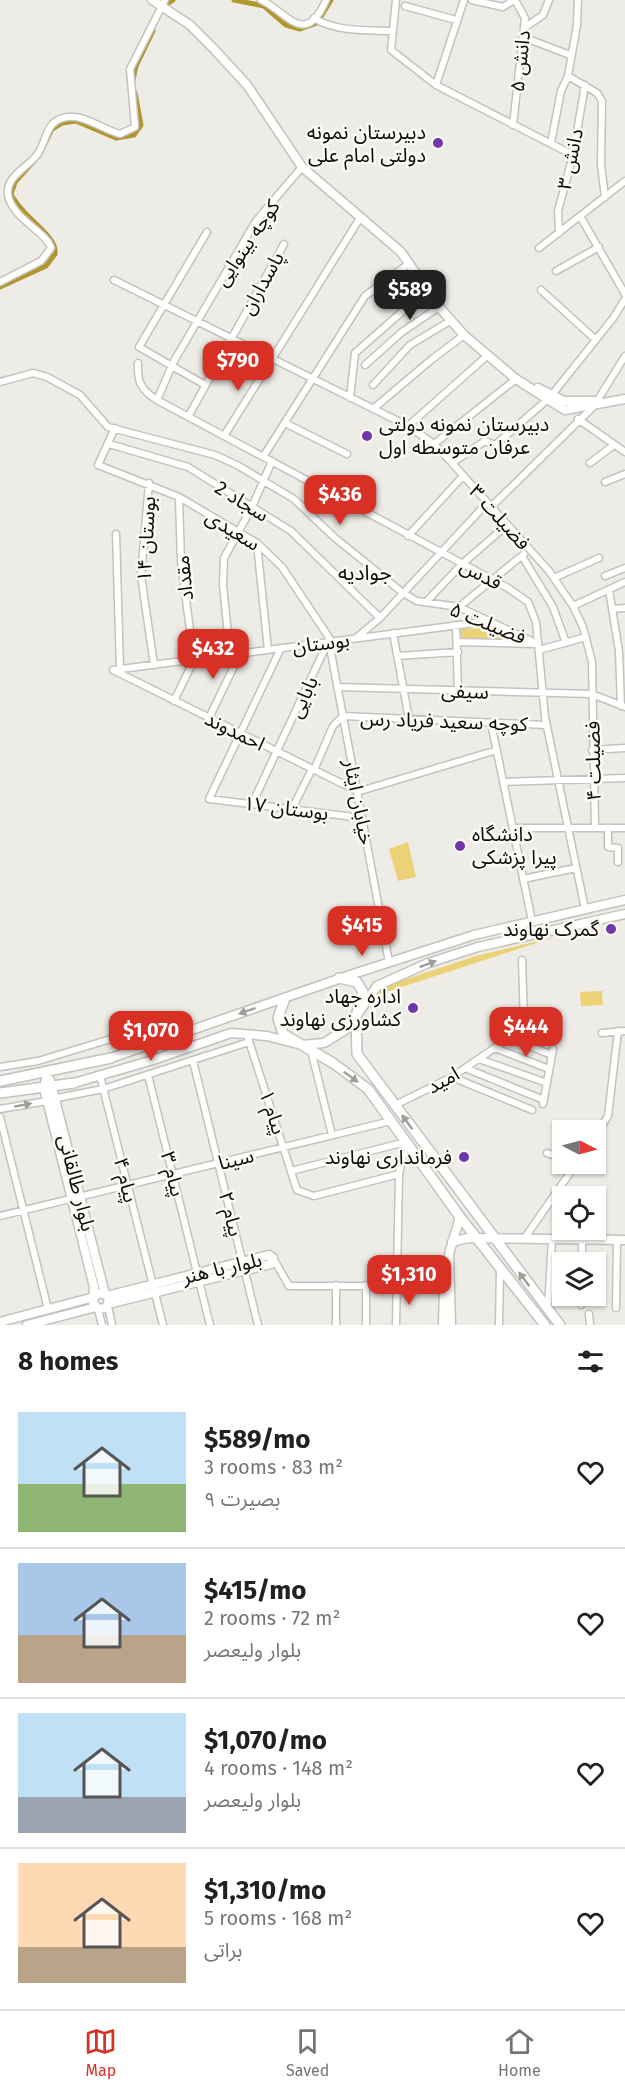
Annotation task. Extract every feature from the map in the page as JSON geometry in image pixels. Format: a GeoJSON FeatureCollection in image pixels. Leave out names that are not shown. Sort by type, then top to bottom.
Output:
{"type":"FeatureCollection","features":[{"type":"Feature","properties":{"kind":"main road"},"geometry":{"type":"LineString","coordinates":[[152,0],[163,3],[190,25],[247,85],[302,167],[360,218],[393,243],[410,263],[450,321],[516,379],[549,398]]}},
{"type":"Feature","properties":{"kind":"main road"},"geometry":{"type":"LineString","coordinates":[[488,355],[566,410],[625,394]]}},
{"type":"Feature","properties":{"kind":"main road"},"geometry":{"type":"LineString","coordinates":[[595,403],[625,399]]}},
{"type":"Feature","properties":{"kind":"main road"},"geometry":{"type":"LineString","coordinates":[[0,1081],[111,1058],[339,978],[474,935],[625,900]]}},
{"type":"Feature","properties":{"kind":"main road"},"geometry":{"type":"LineString","coordinates":[[0,1093],[50,1094],[74,1083],[231,1033],[248,1038],[267,1036],[306,1048],[330,1040],[348,1028],[377,986],[428,963],[478,947],[625,914]]}},
{"type":"Feature","properties":{"kind":"main road"},"geometry":{"type":"LineString","coordinates":[[474,935],[478,947]]}},
{"type":"Feature","properties":{"kind":"main road"},"geometry":{"type":"LineString","coordinates":[[339,978],[350,979],[362,986],[362,999],[356,1016],[357,1054],[493,1239],[560,1325]]}},
{"type":"Feature","properties":{"kind":"main road"},"geometry":{"type":"LineString","coordinates":[[285,998],[280,1008],[279,1027],[283,1034],[368,1089],[460,1217],[545,1325]]}},
{"type":"Feature","properties":{"kind":"main road","name":"بلوار طالقانی"},"geometry":{"type":"LineString","coordinates":[[47,1073],[50,1094],[76,1198],[107,1300]]}},
{"type":"Feature","properties":{"kind":"main road","name":"بلوار طالقانی"},"geometry":{"type":"LineString","coordinates":[[76,1198],[97,1308]]}},
{"type":"Feature","properties":{"kind":"main road"},"geometry":{"type":"LineString","coordinates":[[443,1325],[444,1287],[448,1276],[452,1242],[460,1217]]}},
{"type":"Feature","properties":{"kind":"main road"},"geometry":{"type":"LineString","coordinates":[[452,1242],[460,1239],[552,1239]]}},
{"type":"Feature","properties":{"kind":"main road","name":"بلوار با هنر"},"geometry":{"type":"LineString","coordinates":[[107,1300],[198,1276],[244,1266],[271,1264],[273,1258]]}},
{"type":"Feature","properties":{"kind":"main road"},"geometry":{"type":"LineString","coordinates":[[448,1276],[452,1286],[451,1325]]}},
{"type":"Feature","properties":{"kind":"main road"},"geometry":{"type":"LineString","coordinates":[[0,1324],[95,1296],[107,1300]]}},
{"type":"Feature","properties":{"kind":"main road"},"geometry":{"type":"LineString","coordinates":[[27,1325],[51,1322],[97,1308],[107,1300]]}},
{"type":"Feature","properties":{"kind":"main road"},"geometry":{"type":"LineString","coordinates":[[48,1310],[51,1322]]}},
{"type":"Feature","properties":{"kind":"street"},"geometry":{"type":"LineString","coordinates":[[261,0],[286,20],[301,24],[314,18],[326,0]]}},
{"type":"Feature","properties":{"kind":"street"},"geometry":{"type":"LineString","coordinates":[[396,0],[391,50],[436,85],[573,155]]}},
{"type":"Feature","properties":{"kind":"street"},"geometry":{"type":"LineString","coordinates":[[436,85],[464,0]]}},
{"type":"Feature","properties":{"kind":"street"},"geometry":{"type":"LineString","coordinates":[[472,0],[503,7],[515,0]]}},
{"type":"Feature","properties":{"kind":"street","name":"دانش ۵"},"geometry":{"type":"LineString","coordinates":[[513,125],[525,18],[515,0]]}},
{"type":"Feature","properties":{"kind":"street"},"geometry":{"type":"LineString","coordinates":[[524,28],[543,15],[549,0]]}},
{"type":"Feature","properties":{"kind":"street"},"geometry":{"type":"LineString","coordinates":[[551,143],[561,91],[568,76],[577,24],[578,0]]}},
{"type":"Feature","properties":{"kind":"street"},"geometry":{"type":"LineString","coordinates":[[0,282],[41,261],[51,248],[46,238],[26,224],[12,204],[8,188],[12,178],[37,154],[47,129],[62,118],[78,118],[120,134],[135,128],[130,69],[163,3]]}},
{"type":"Feature","properties":{"kind":"street"},"geometry":{"type":"LineString","coordinates":[[405,6],[456,20]]}},
{"type":"Feature","properties":{"kind":"street"},"geometry":{"type":"LineString","coordinates":[[314,18],[324,24],[350,29],[392,31]]}},
{"type":"Feature","properties":{"kind":"street"},"geometry":{"type":"LineString","coordinates":[[523,37],[570,55]]}},
{"type":"Feature","properties":{"kind":"street"},"geometry":{"type":"LineString","coordinates":[[568,76],[600,96],[602,101],[601,165],[605,197]]}},
{"type":"Feature","properties":{"kind":"street","name":"دانش ۳"},"geometry":{"type":"LineString","coordinates":[[559,233],[558,211],[573,155],[585,85]]}},
{"type":"Feature","properties":{"kind":"street","name":"کوچه بینوایی"},"geometry":{"type":"LineString","coordinates":[[196,321],[256,221],[302,167]]}},
{"type":"Feature","properties":{"kind":"street"},"geometry":{"type":"LineString","coordinates":[[539,248],[625,181]]}},
{"type":"Feature","properties":{"kind":"street"},"geometry":{"type":"LineString","coordinates":[[580,216],[625,294]]}},
{"type":"Feature","properties":{"kind":"street"},"geometry":{"type":"LineString","coordinates":[[224,436],[360,218]]}},
{"type":"Feature","properties":{"kind":"street"},"geometry":{"type":"LineString","coordinates":[[205,385],[139,347],[207,232]]}},
{"type":"Feature","properties":{"kind":"street","name":"پاسداران"},"geometry":{"type":"LineString","coordinates":[[188,417],[284,244]]}},
{"type":"Feature","properties":{"kind":"street"},"geometry":{"type":"LineString","coordinates":[[555,271],[599,247]]}},
{"type":"Feature","properties":{"kind":"street"},"geometry":{"type":"LineString","coordinates":[[263,457],[365,296],[410,263]]}},
{"type":"Feature","properties":{"kind":"street","name":"فضیلت ۳"},"geometry":{"type":"LineString","coordinates":[[114,280],[313,381],[408,426],[434,444],[554,578],[573,606],[586,637],[592,662],[592,694]]}},
{"type":"Feature","properties":{"kind":"street"},"geometry":{"type":"LineString","coordinates":[[350,398],[355,353],[428,289]]}},
{"type":"Feature","properties":{"kind":"street"},"geometry":{"type":"LineString","coordinates":[[541,290],[596,340]]}},
{"type":"Feature","properties":{"kind":"street"},"geometry":{"type":"LineString","coordinates":[[452,463],[485,441],[495,444],[549,398],[596,340],[625,299]]}},
{"type":"Feature","properties":{"kind":"street"},"geometry":{"type":"LineString","coordinates":[[365,365],[402,332],[440,307]]}},
{"type":"Feature","properties":{"kind":"street"},"geometry":{"type":"LineString","coordinates":[[138,363],[140,386],[143,392],[157,400],[196,321]]}},
{"type":"Feature","properties":{"kind":"street"},"geometry":{"type":"LineString","coordinates":[[373,385],[410,345],[450,321]]}},
{"type":"Feature","properties":{"kind":"street"},"geometry":{"type":"LineString","coordinates":[[373,409],[430,360],[464,335]]}},
{"type":"Feature","properties":{"kind":"street"},"geometry":{"type":"LineString","coordinates":[[408,426],[488,355]]}},
{"type":"Feature","properties":{"kind":"street"},"geometry":{"type":"LineString","coordinates":[[355,638],[380,618],[441,552],[595,403],[625,356]]}},
{"type":"Feature","properties":{"kind":"street"},"geometry":{"type":"LineString","coordinates":[[0,382],[33,373],[47,377],[80,395],[100,421],[117,429],[109,444]]}},
{"type":"Feature","properties":{"kind":"street"},"geometry":{"type":"LineString","coordinates":[[434,444],[516,379]]}},
{"type":"Feature","properties":{"kind":"street","name":"قدس"},"geometry":{"type":"LineString","coordinates":[[157,400],[493,580],[528,602],[536,622],[546,725],[585,909]]}},
{"type":"Feature","properties":{"kind":"street"},"geometry":{"type":"LineString","coordinates":[[578,419],[625,452]]}},
{"type":"Feature","properties":{"kind":"street"},"geometry":{"type":"LineString","coordinates":[[285,423],[347,454]]}},
{"type":"Feature","properties":{"kind":"street","name":"فضیلت ۵"},"geometry":{"type":"LineString","coordinates":[[117,429],[215,455],[264,480],[294,499],[334,537],[417,601],[459,607],[493,621],[539,647]]}},
{"type":"Feature","properties":{"kind":"street","name":"سعیدی"},"geometry":{"type":"LineString","coordinates":[[109,444],[98,465],[179,496],[257,543],[282,567],[330,642]]}},
{"type":"Feature","properties":{"kind":"street","name":"سجاد 2"},"geometry":{"type":"LineString","coordinates":[[109,444],[188,467],[291,531],[380,618]]}},
{"type":"Feature","properties":{"kind":"street"},"geometry":{"type":"LineString","coordinates":[[590,462],[614,445]]}},
{"type":"Feature","properties":{"kind":"street"},"geometry":{"type":"LineString","coordinates":[[230,655],[224,558],[252,507],[272,461]]}},
{"type":"Feature","properties":{"kind":"street"},"geometry":{"type":"LineString","coordinates":[[605,482],[625,474]]}},
{"type":"Feature","properties":{"kind":"street"},"geometry":{"type":"LineString","coordinates":[[408,536],[463,476]]}},
{"type":"Feature","properties":{"kind":"street","name":"بوستان ۱۴"},"geometry":{"type":"LineString","coordinates":[[149,483],[141,576],[154,665]]}},
{"type":"Feature","properties":{"kind":"street","name":"مقداد"},"geometry":{"type":"LineString","coordinates":[[179,496],[181,562],[194,660]]}},
{"type":"Feature","properties":{"kind":"street"},"geometry":{"type":"LineString","coordinates":[[426,602],[462,564],[507,525]]}},
{"type":"Feature","properties":{"kind":"street"},"geometry":{"type":"LineString","coordinates":[[116,534],[117,670]]}},
{"type":"Feature","properties":{"kind":"street"},"geometry":{"type":"LineString","coordinates":[[257,543],[268,650]]}},
{"type":"Feature","properties":{"kind":"street"},"geometry":{"type":"LineString","coordinates":[[459,607],[529,550]]}},
{"type":"Feature","properties":{"kind":"street"},"geometry":{"type":"LineString","coordinates":[[522,556],[553,607],[566,643]]}},
{"type":"Feature","properties":{"kind":"street"},"geometry":{"type":"LineString","coordinates":[[554,578],[599,558]]}},
{"type":"Feature","properties":{"kind":"street"},"geometry":{"type":"LineString","coordinates":[[605,576],[625,568]]}},
{"type":"Feature","properties":{"kind":"street"},"geometry":{"type":"LineString","coordinates":[[573,606],[625,582]]}},
{"type":"Feature","properties":{"kind":"street"},"geometry":{"type":"LineString","coordinates":[[592,694],[623,706],[622,644],[609,590]]}},
{"type":"Feature","properties":{"kind":"street"},"geometry":{"type":"LineString","coordinates":[[612,609],[625,608]]}},
{"type":"Feature","properties":{"kind":"street","name":"بوستان"},"geometry":{"type":"LineString","coordinates":[[117,670],[493,621]]}},
{"type":"Feature","properties":{"kind":"street"},"geometry":{"type":"LineString","coordinates":[[456,625],[458,691]]}},
{"type":"Feature","properties":{"kind":"street"},"geometry":{"type":"LineString","coordinates":[[393,633],[409,719]]}},
{"type":"Feature","properties":{"kind":"street"},"geometry":{"type":"LineString","coordinates":[[457,642],[539,647],[586,637]]}},
{"type":"Feature","properties":{"kind":"street","name":"خیابان ایثار"},"geometry":{"type":"LineString","coordinates":[[330,642],[389,962]]}},
{"type":"Feature","properties":{"kind":"street","name":"بابایی"},"geometry":{"type":"LineString","coordinates":[[252,804],[330,642]]}},
{"type":"Feature","properties":{"kind":"street"},"geometry":{"type":"LineString","coordinates":[[241,734],[281,648]]}},
{"type":"Feature","properties":{"kind":"street"},"geometry":{"type":"LineString","coordinates":[[397,656],[458,651]]}},
{"type":"Feature","properties":{"kind":"street"},"geometry":{"type":"LineString","coordinates":[[209,718],[240,654]]}},
{"type":"Feature","properties":{"kind":"street"},"geometry":{"type":"LineString","coordinates":[[174,701],[194,660]]}},
{"type":"Feature","properties":{"kind":"street","name":"احمدوند"},"geometry":{"type":"LineString","coordinates":[[117,670],[174,701],[357,792]]}},
{"type":"Feature","properties":{"kind":"street","name":"سیفی"},"geometry":{"type":"LineString","coordinates":[[337,687],[592,694]]}},
{"type":"Feature","properties":{"kind":"street","name":"فضیلت ۴"},"geometry":{"type":"LineString","coordinates":[[592,694],[595,828]]}},
{"type":"Feature","properties":{"kind":"street"},"geometry":{"type":"LineString","coordinates":[[292,809],[333,726],[343,716]]}},
{"type":"Feature","properties":{"kind":"street","name":"کوچه سعید فریاد رس"},"geometry":{"type":"LineString","coordinates":[[343,716],[546,725]]}},
{"type":"Feature","properties":{"kind":"street"},"geometry":{"type":"LineString","coordinates":[[491,723],[532,921]]}},
{"type":"Feature","properties":{"kind":"street","name":"بوستان ۱۷"},"geometry":{"type":"LineString","coordinates":[[241,734],[209,799],[362,818]]}},
{"type":"Feature","properties":{"kind":"street"},"geometry":{"type":"LineString","coordinates":[[592,750],[625,748]]}},
{"type":"Feature","properties":{"kind":"street"},"geometry":{"type":"LineString","coordinates":[[357,792],[497,750]]}},
{"type":"Feature","properties":{"kind":"street"},"geometry":{"type":"LineString","coordinates":[[504,782],[625,778]]}},
{"type":"Feature","properties":{"kind":"street"},"geometry":{"type":"LineString","coordinates":[[513,828],[625,828]]}},
{"type":"Feature","properties":{"kind":"street"},"geometry":{"type":"LineString","coordinates":[[608,828],[608,847],[618,848],[618,862]]}},
{"type":"Feature","properties":{"kind":"street"},"geometry":{"type":"LineString","coordinates":[[524,879],[576,868]]}},
{"type":"Feature","properties":{"kind":"street","name":"امید"},"geometry":{"type":"LineString","coordinates":[[395,1106],[452,1077],[521,1030],[524,1022],[522,960]]}},
{"type":"Feature","properties":{"kind":"street"},"geometry":{"type":"LineString","coordinates":[[602,1033],[622,1031],[605,1120]]}},
{"type":"Feature","properties":{"kind":"street"},"geometry":{"type":"LineString","coordinates":[[0,1067],[38,1061],[114,1038]]}},
{"type":"Feature","properties":{"kind":"street"},"geometry":{"type":"LineString","coordinates":[[0,1109],[50,1094],[103,1089],[193,1060],[248,1038]]}},
{"type":"Feature","properties":{"kind":"street","name":"پیام ۱"},"geometry":{"type":"LineString","coordinates":[[248,1038],[297,1190],[314,1196],[399,1174]]}},
{"type":"Feature","properties":{"kind":"street"},"geometry":{"type":"LineString","coordinates":[[465,1068],[543,1102],[553,1052],[509,1038]]}},
{"type":"Feature","properties":{"kind":"street"},"geometry":{"type":"LineString","coordinates":[[306,1048],[332,1135]]}},
{"type":"Feature","properties":{"kind":"street"},"geometry":{"type":"LineString","coordinates":[[495,1048],[549,1070]]}},
{"type":"Feature","properties":{"kind":"street"},"geometry":{"type":"LineString","coordinates":[[479,1059],[547,1083]]}},
{"type":"Feature","properties":{"kind":"street","name":"پیام ۲"},"geometry":{"type":"LineString","coordinates":[[193,1060],[258,1325]]}},
{"type":"Feature","properties":{"kind":"street","name":"پیام ۳"},"geometry":{"type":"LineString","coordinates":[[148,1075],[210,1325]]}},
{"type":"Feature","properties":{"kind":"street","name":"پیام ۴"},"geometry":{"type":"LineString","coordinates":[[100,1076],[162,1325]]}},
{"type":"Feature","properties":{"kind":"street"},"geometry":{"type":"LineString","coordinates":[[452,1077],[532,1110]]}},
{"type":"Feature","properties":{"kind":"street"},"geometry":{"type":"LineString","coordinates":[[0,1117],[48,1310]]}},
{"type":"Feature","properties":{"kind":"street","name":"سینا"},"geometry":{"type":"LineString","coordinates":[[0,1216],[391,1121]]}},
{"type":"Feature","properties":{"kind":"street"},"geometry":{"type":"LineString","coordinates":[[291,1171],[406,1142],[399,1174],[396,1325]]}},
{"type":"Feature","properties":{"kind":"street"},"geometry":{"type":"LineString","coordinates":[[547,1153],[552,1155]]}},
{"type":"Feature","properties":{"kind":"street"},"geometry":{"type":"LineString","coordinates":[[524,1239],[569,1174]]}},
{"type":"Feature","properties":{"kind":"street"},"geometry":{"type":"LineString","coordinates":[[548,1310],[552,1239]]}},
{"type":"Feature","properties":{"kind":"street"},"geometry":{"type":"LineString","coordinates":[[582,1240],[582,1252]]}},
{"type":"Feature","properties":{"kind":"street"},"geometry":{"type":"LineString","coordinates":[[616,1308],[621,1240]]}},
{"type":"Feature","properties":{"kind":"street"},"geometry":{"type":"LineString","coordinates":[[273,1258],[289,1286],[397,1286]]}},
{"type":"Feature","properties":{"kind":"street"},"geometry":{"type":"LineString","coordinates":[[499,1325],[500,1269]]}},
{"type":"Feature","properties":{"kind":"street"},"geometry":{"type":"LineString","coordinates":[[366,1285],[366,1325]]}},
{"type":"Feature","properties":{"kind":"street"},"geometry":{"type":"LineString","coordinates":[[336,1286],[336,1325]]}},
{"type":"Feature","properties":{"kind":"street","name":"بلوار طالقانی"},"geometry":{"type":"LineString","coordinates":[[107,1300],[112,1325]]}},
{"type":"Feature","properties":{"kind":"street"},"geometry":{"type":"LineString","coordinates":[[97,1308],[102,1325]]}},
{"type":"Feature","properties":{"kind":"street"},"geometry":{"type":"LineString","coordinates":[[589,1314],[590,1325]]}},
{"type":"Feature","properties":{"kind":"shaded area"},"geometry":{"type":"Polygon","coordinates":[[[497,627],[521,639],[461,639],[461,629],[497,627]]]}},
{"type":"Feature","properties":{"kind":"shaded area"},"geometry":{"type":"Polygon","coordinates":[[[408,842],[416,877],[398,881],[389,849],[408,842]]]}},
{"type":"Feature","properties":{"kind":"shaded area"},"geometry":{"type":"Polygon","coordinates":[[[555,937],[374,996],[376,989],[476,956],[555,937]]]}},
{"type":"Feature","properties":{"kind":"shaded area"},"geometry":{"type":"Polygon","coordinates":[[[602,991],[603,1005],[581,1006],[580,992],[602,991]]]}},
{"type":"Feature","properties":{"kind":"waterway"},"geometry":{"type":"LineString","coordinates":[[167,4],[173,0]]}},
{"type":"Feature","properties":{"kind":"waterway"},"geometry":{"type":"LineString","coordinates":[[234,0],[264,6],[286,25],[300,29],[317,23],[331,0]]}},
{"type":"Feature","properties":{"kind":"waterway"},"geometry":{"type":"LineString","coordinates":[[133,80],[136,66],[153,31]]}},
{"type":"Feature","properties":{"kind":"waterway"},"geometry":{"type":"LineString","coordinates":[[40,154],[52,129],[62,123],[76,121],[116,138],[134,135],[141,125],[135,93]]}},
{"type":"Feature","properties":{"kind":"waterway"},"geometry":{"type":"LineString","coordinates":[[0,287],[46,266],[55,254],[51,240],[11,194],[15,182],[34,161]]}},
{"type":"Feature","properties":{"kind":"place","name":"دبیرستان نمونه دولتی امام علی"},"geometry":{"type":"Point","coordinates":[438,143]}},
{"type":"Feature","properties":{"kind":"place","name":"دبیرستان نمونه دولتی عرفان متوسطه اول"},"geometry":{"type":"Point","coordinates":[367,436]}},
{"type":"Feature","properties":{"kind":"place","name":"دانشگاه پیرا پزشکی"},"geometry":{"type":"Point","coordinates":[460,846]}},
{"type":"Feature","properties":{"kind":"place","name":"گمرک نهاوند"},"geometry":{"type":"Point","coordinates":[611,929]}},
{"type":"Feature","properties":{"kind":"place","name":"اداره جهاد کشاورزی نهاوند"},"geometry":{"type":"Point","coordinates":[413,1008]}},
{"type":"Feature","properties":{"kind":"place","name":"فرمانداری نهاوند"},"geometry":{"type":"Point","coordinates":[464,1157]}},
{"type":"Feature","properties":{"kind":"district","name":"جوادیه"},"geometry":{"type":"Point","coordinates":[365,573]}}]}
